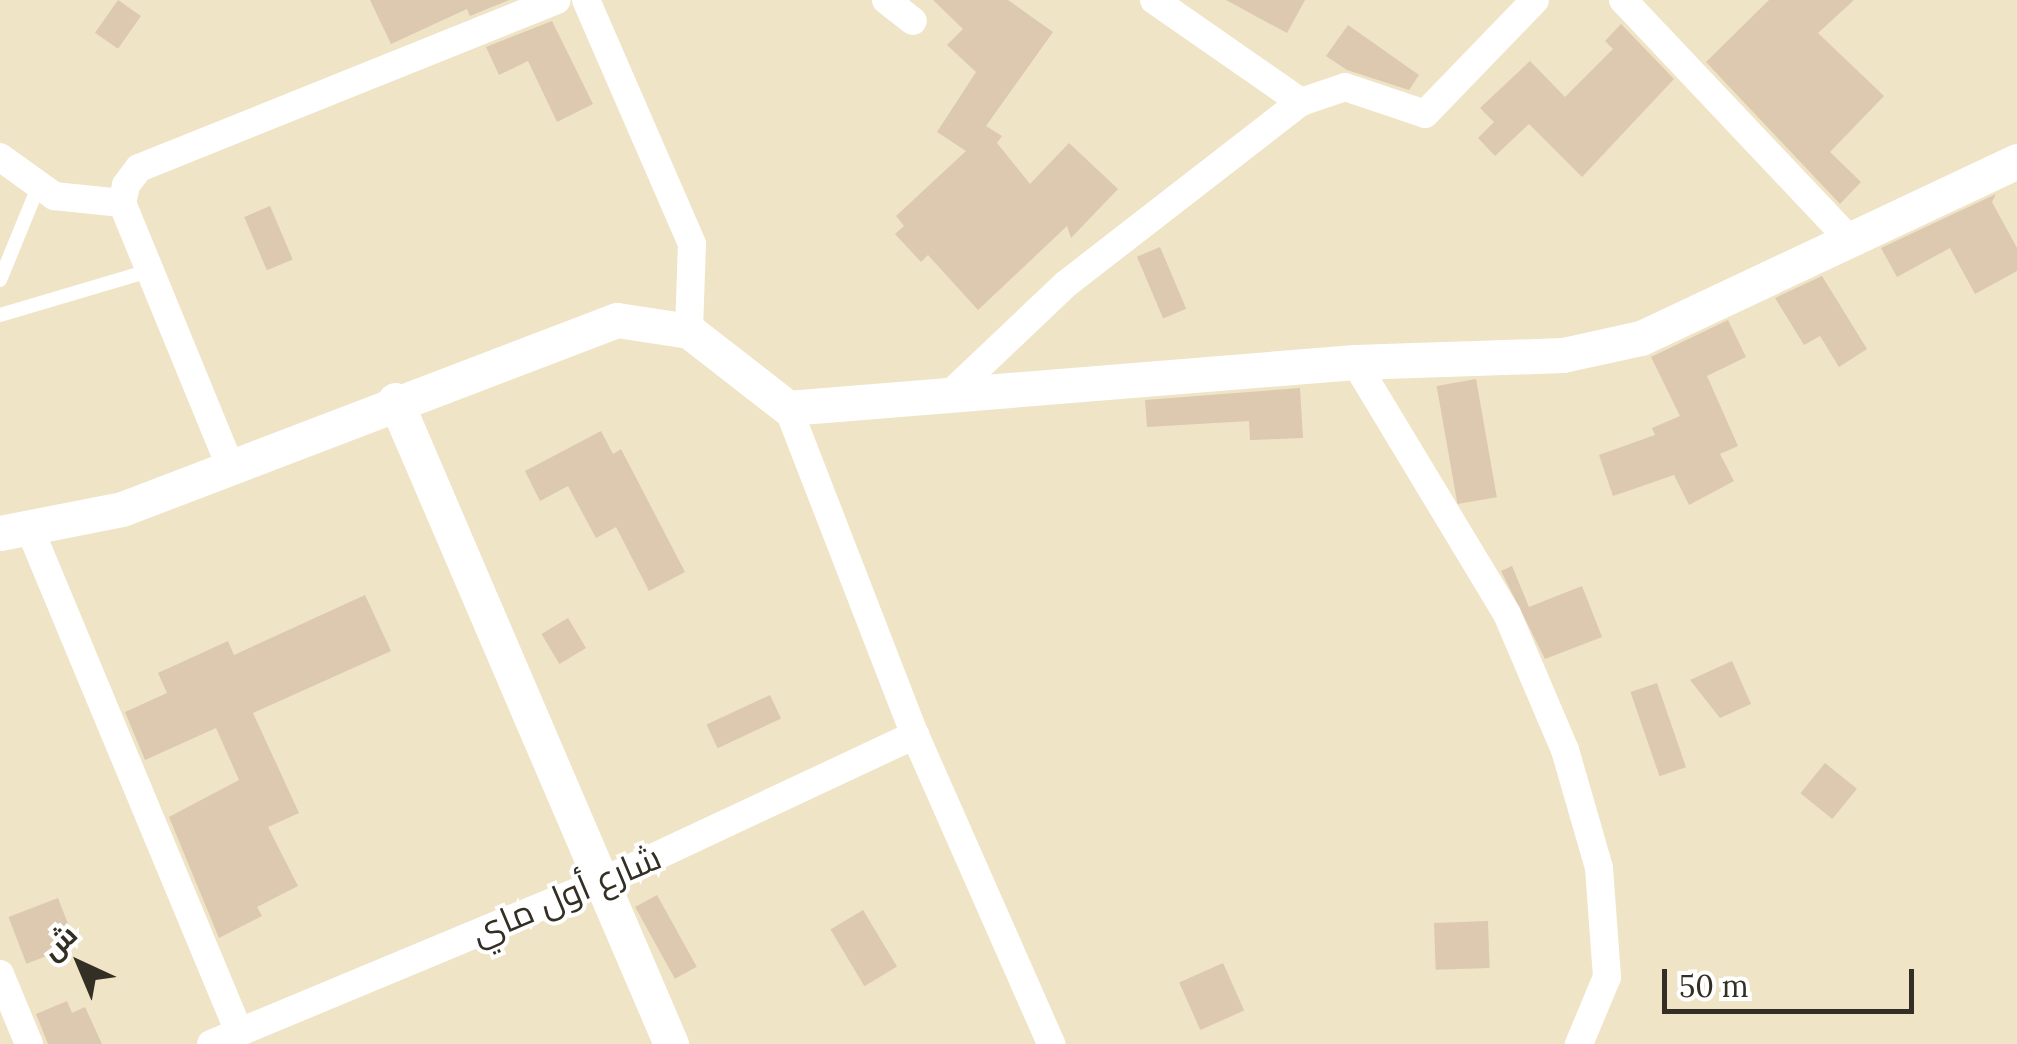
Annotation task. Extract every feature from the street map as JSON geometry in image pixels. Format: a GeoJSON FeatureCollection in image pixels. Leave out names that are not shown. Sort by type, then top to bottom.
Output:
{"type":"FeatureCollection","features":[{"type":"Feature","properties":{"kind":"street"},"geometry":{"type":"LineString","coordinates":[[230,466],[122,203],[139,168],[556,0]]}},
{"type":"Feature","properties":{"kind":"street"},"geometry":{"type":"LineString","coordinates":[[586,0],[692,244],[689,332]]}},
{"type":"Feature","properties":{"kind":"street"},"geometry":{"type":"LineString","coordinates":[[886,0],[913,21]]}},
{"type":"Feature","properties":{"kind":"street"},"geometry":{"type":"LineString","coordinates":[[1154,0],[1301,102]]}},
{"type":"Feature","properties":{"kind":"street"},"geometry":{"type":"LineString","coordinates":[[949,395],[1066,284],[1301,102],[1345,87],[1424,114],[1534,0]]}},
{"type":"Feature","properties":{"kind":"street"},"geometry":{"type":"LineString","coordinates":[[1623,0],[1849,238]]}},
{"type":"Feature","properties":{"kind":"street"},"geometry":{"type":"LineString","coordinates":[[0,157],[54,196],[122,203]]}},
{"type":"Feature","properties":{"kind":"street"},"geometry":{"type":"LineString","coordinates":[[788,408],[1355,362],[1563,355],[1641,338],[2017,162]]}},
{"type":"Feature","properties":{"kind":"street"},"geometry":{"type":"LineString","coordinates":[[239,1032],[15,533],[122,510],[395,400],[617,320],[658,321],[689,332],[788,408],[915,735],[1051,1044]]}},
{"type":"Feature","properties":{"kind":"street"},"geometry":{"type":"LineString","coordinates":[[1355,362],[1507,614],[1565,750],[1599,868],[1607,976],[1579,1044]]}},
{"type":"Feature","properties":{"kind":"street"},"geometry":{"type":"LineString","coordinates":[[395,400],[671,1044]]}},
{"type":"Feature","properties":{"kind":"street","name":"شارع أول ماي"},"geometry":{"type":"LineString","coordinates":[[211,1044],[601,882],[915,735]]}},
{"type":"Feature","properties":{"kind":"street"},"geometry":{"type":"LineString","coordinates":[[0,974],[29,1044]]}},
{"type":"Feature","properties":{"kind":"lane"},"geometry":{"type":"LineString","coordinates":[[0,280],[39,185]]}},
{"type":"Feature","properties":{"kind":"lane"},"geometry":{"type":"LineString","coordinates":[[0,315],[150,271]]}},
{"type":"Feature","properties":{"kind":"building"},"geometry":{"type":"Polygon","coordinates":[[[118,0],[141,16],[118,49],[95,33],[118,0]]]}},
{"type":"Feature","properties":{"kind":"building"},"geometry":{"type":"Polygon","coordinates":[[[370,0],[509,0],[470,16],[467,9],[391,44],[370,0]]]}},
{"type":"Feature","properties":{"kind":"building"},"geometry":{"type":"Polygon","coordinates":[[[933,0],[1008,0],[1053,32],[986,126],[1002,136],[997,143],[1030,184],[1069,143],[1118,189],[1071,238],[1067,226],[978,310],[928,255],[921,262],[895,234],[904,226],[896,216],[966,151],[937,132],[976,72],[947,45],[963,29],[933,0]]]}},
{"type":"Feature","properties":{"kind":"building"},"geometry":{"type":"Polygon","coordinates":[[[1226,0],[1305,0],[1287,33],[1226,0]]]}},
{"type":"Feature","properties":{"kind":"building"},"geometry":{"type":"Polygon","coordinates":[[[1769,0],[1854,0],[1818,33],[1884,96],[1830,152],[1861,182],[1840,204],[1706,62],[1769,0]]]}},
{"type":"Feature","properties":{"kind":"building"},"geometry":{"type":"Polygon","coordinates":[[[552,21],[593,104],[557,122],[528,61],[499,75],[486,47],[552,21]]]}},
{"type":"Feature","properties":{"kind":"building"},"geometry":{"type":"Polygon","coordinates":[[[1621,24],[1674,79],[1582,177],[1529,124],[1495,156],[1478,138],[1494,122],[1480,108],[1530,61],[1565,97],[1613,49],[1605,41],[1621,24]]]}},
{"type":"Feature","properties":{"kind":"building"},"geometry":{"type":"Polygon","coordinates":[[[1348,25],[1419,75],[1409,90],[1347,70],[1326,56],[1348,25]]]}},
{"type":"Feature","properties":{"kind":"building"},"geometry":{"type":"Polygon","coordinates":[[[1996,194],[1992,202],[2017,248],[2017,271],[1975,294],[1950,248],[1897,277],[1881,248],[1996,194]]]}},
{"type":"Feature","properties":{"kind":"building"},"geometry":{"type":"Polygon","coordinates":[[[270,206],[293,259],[267,270],[244,217],[270,206]]]}},
{"type":"Feature","properties":{"kind":"building"},"geometry":{"type":"Polygon","coordinates":[[[1160,247],[1186,309],[1163,318],[1137,257],[1160,247]]]}},
{"type":"Feature","properties":{"kind":"building"},"geometry":{"type":"Polygon","coordinates":[[[1822,276],[1867,349],[1839,367],[1820,336],[1804,345],[1775,298],[1822,276]]]}},
{"type":"Feature","properties":{"kind":"building"},"geometry":{"type":"Polygon","coordinates":[[[1728,320],[1746,357],[1707,376],[1738,446],[1720,454],[1734,481],[1689,505],[1674,475],[1613,496],[1599,455],[1655,435],[1652,428],[1680,416],[1651,357],[1728,320]]]}},
{"type":"Feature","properties":{"kind":"building"},"geometry":{"type":"Polygon","coordinates":[[[1476,379],[1497,497],[1457,504],[1437,386],[1476,379]]]}},
{"type":"Feature","properties":{"kind":"building"},"geometry":{"type":"Polygon","coordinates":[[[1300,388],[1303,438],[1250,440],[1249,421],[1147,427],[1145,400],[1300,388]]]}},
{"type":"Feature","properties":{"kind":"building"},"geometry":{"type":"Polygon","coordinates":[[[601,431],[613,454],[621,449],[685,572],[649,591],[616,527],[596,538],[568,486],[540,501],[525,471],[601,431]]]}},
{"type":"Feature","properties":{"kind":"building"},"geometry":{"type":"Polygon","coordinates":[[[1512,566],[1529,607],[1582,586],[1602,637],[1545,659],[1501,571],[1512,566]]]}},
{"type":"Feature","properties":{"kind":"building"},"geometry":{"type":"Polygon","coordinates":[[[365,595],[391,651],[253,713],[299,813],[268,827],[298,886],[257,907],[262,916],[219,938],[169,817],[239,780],[216,728],[145,760],[125,712],[167,693],[158,673],[228,641],[234,655],[365,595]]]}},
{"type":"Feature","properties":{"kind":"building"},"geometry":{"type":"Polygon","coordinates":[[[568,618],[586,648],[559,664],[541,634],[568,618]]]}},
{"type":"Feature","properties":{"kind":"building"},"geometry":{"type":"Polygon","coordinates":[[[1732,661],[1751,704],[1720,718],[1690,680],[1732,661]]]}},
{"type":"Feature","properties":{"kind":"building"},"geometry":{"type":"Polygon","coordinates":[[[1657,683],[1686,767],[1660,776],[1631,692],[1657,683]]]}},
{"type":"Feature","properties":{"kind":"building"},"geometry":{"type":"Polygon","coordinates":[[[770,695],[781,719],[718,748],[707,725],[770,695]]]}},
{"type":"Feature","properties":{"kind":"building"},"geometry":{"type":"Polygon","coordinates":[[[1825,763],[1857,789],[1832,819],[1800,793],[1825,763]]]}},
{"type":"Feature","properties":{"kind":"building"},"geometry":{"type":"Polygon","coordinates":[[[657,895],[697,967],[675,979],[635,907],[657,895]]]}},
{"type":"Feature","properties":{"kind":"building"},"geometry":{"type":"Polygon","coordinates":[[[58,898],[76,945],[26,964],[9,917],[58,898]]]}},
{"type":"Feature","properties":{"kind":"building"},"geometry":{"type":"Polygon","coordinates":[[[863,910],[897,967],[864,986],[830,930],[863,910]]]}},
{"type":"Feature","properties":{"kind":"building"},"geometry":{"type":"Polygon","coordinates":[[[1488,921],[1490,968],[1436,970],[1434,923],[1488,921]]]}},
{"type":"Feature","properties":{"kind":"building"},"geometry":{"type":"Polygon","coordinates":[[[1223,963],[1244,1011],[1200,1030],[1179,983],[1223,963]]]}},
{"type":"Feature","properties":{"kind":"building"},"geometry":{"type":"Polygon","coordinates":[[[67,1001],[72,1013],[85,1007],[102,1044],[48,1044],[36,1014],[67,1001]]]}}]}
